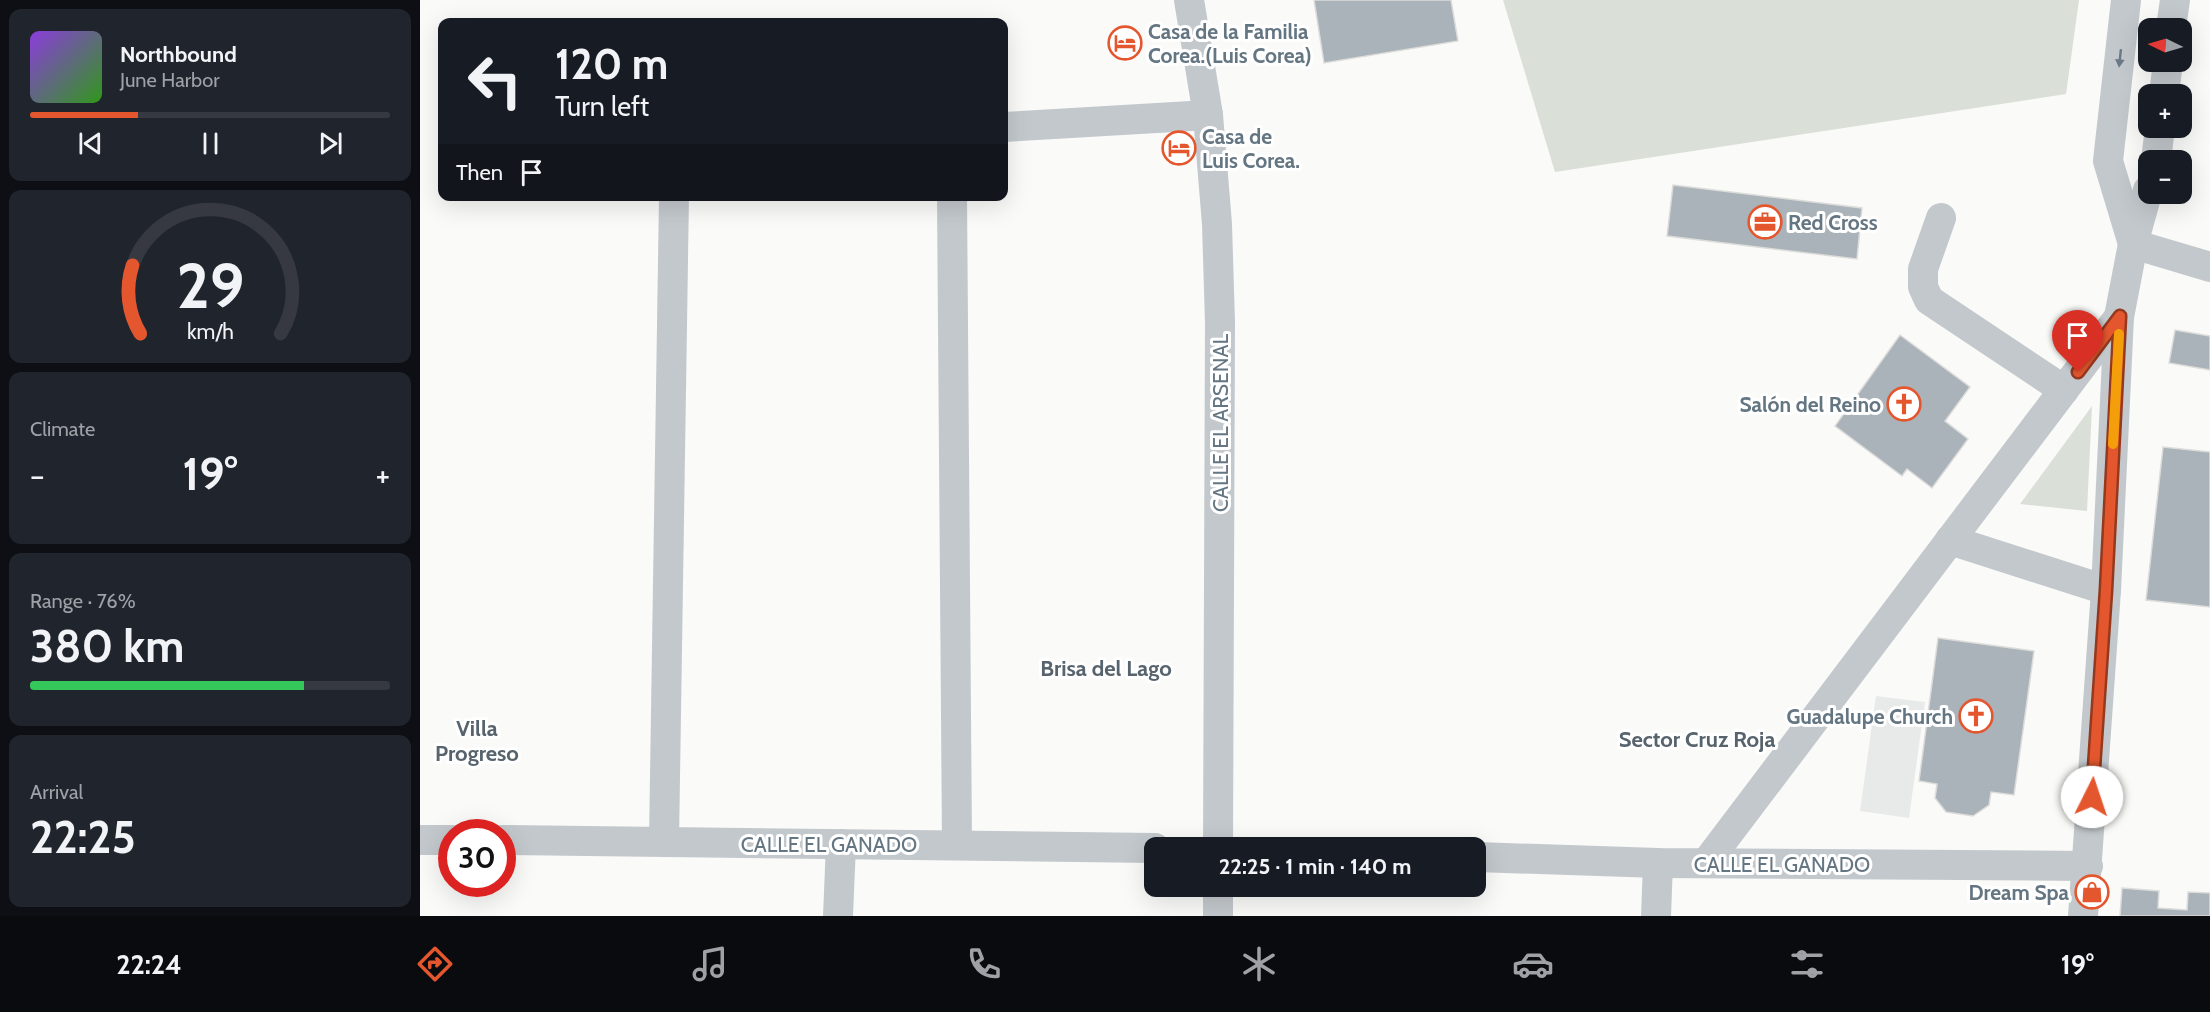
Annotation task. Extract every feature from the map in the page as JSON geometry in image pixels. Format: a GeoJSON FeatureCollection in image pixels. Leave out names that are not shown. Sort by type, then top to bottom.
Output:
{"type":"FeatureCollection","features":[{"type":"Feature","properties":{"kind":"street","name":"CALLE EL ARSENAL"},"geometry":{"type":"LineString","coordinates":[[1189,0],[1208,115],[1217,224],[1220,323],[1218,837]]}},
{"type":"Feature","properties":{"kind":"street"},"geometry":{"type":"LineString","coordinates":[[2126,0],[2108,161],[2133,244]]}},
{"type":"Feature","properties":{"kind":"street"},"geometry":{"type":"LineString","coordinates":[[2172,18],[2175,0]]}},
{"type":"Feature","properties":{"kind":"street"},"geometry":{"type":"LineString","coordinates":[[1008,127],[1208,115]]}},
{"type":"Feature","properties":{"kind":"street"},"geometry":{"type":"LineString","coordinates":[[664,842],[674,201]]}},
{"type":"Feature","properties":{"kind":"street"},"geometry":{"type":"LineString","coordinates":[[952,201],[957,844]]}},
{"type":"Feature","properties":{"kind":"street"},"geometry":{"type":"LineString","coordinates":[[2083,916],[2106,590],[2120,316],[2133,244],[2144,204]]}},
{"type":"Feature","properties":{"kind":"street"},"geometry":{"type":"LineString","coordinates":[[1941,218],[1923,269],[1923,287],[1929,300],[2064,390]]}},
{"type":"Feature","properties":{"kind":"street"},"geometry":{"type":"LineString","coordinates":[[2133,244],[2210,267]]}},
{"type":"Feature","properties":{"kind":"street"},"geometry":{"type":"LineString","coordinates":[[1706,863],[2120,316]]}},
{"type":"Feature","properties":{"kind":"street"},"geometry":{"type":"LineString","coordinates":[[1950,540],[2106,590]]}},
{"type":"Feature","properties":{"kind":"street"},"geometry":{"type":"LineString","coordinates":[[420,840],[438,840]]}},
{"type":"Feature","properties":{"kind":"street","name":"CALLE EL GANADO"},"geometry":{"type":"LineString","coordinates":[[516,840],[1144,848]]}},
{"type":"Feature","properties":{"kind":"street"},"geometry":{"type":"LineString","coordinates":[[837,916],[841,844]]}},
{"type":"Feature","properties":{"kind":"street","name":"CALLE EL GANADO"},"geometry":{"type":"LineString","coordinates":[[1486,857],[1658,863],[2088,866]]}},
{"type":"Feature","properties":{"kind":"street"},"geometry":{"type":"LineString","coordinates":[[1656,916],[1658,863]]}},
{"type":"Feature","properties":{"kind":"street"},"geometry":{"type":"LineString","coordinates":[[1218,897],[1218,916]]}},
{"type":"Feature","properties":{"kind":"shaded area"},"geometry":{"type":"Polygon","coordinates":[[[1503,0],[2079,0],[2066,94],[1555,172],[1503,0]]]}},
{"type":"Feature","properties":{"kind":"shaded area"},"geometry":{"type":"Polygon","coordinates":[[[2092,406],[2087,511],[2020,504],[2092,406]]]}},
{"type":"Feature","properties":{"kind":"shaded area"},"geometry":{"type":"Polygon","coordinates":[[[1876,696],[1925,702],[1909,818],[1860,811],[1876,696]]]}},
{"type":"Feature","properties":{"kind":"building"},"geometry":{"type":"Polygon","coordinates":[[[1314,0],[1451,0],[1458,41],[1324,63],[1314,0]]]}},
{"type":"Feature","properties":{"kind":"building","name":"Red Cross"},"geometry":{"type":"Polygon","coordinates":[[[1673,185],[1862,208],[1857,259],[1667,236],[1673,185]]]}},
{"type":"Feature","properties":{"kind":"building"},"geometry":{"type":"Polygon","coordinates":[[[2175,330],[2210,336],[2210,370],[2169,363],[2175,330]]]}},
{"type":"Feature","properties":{"kind":"building","name":"Salón del Reino"},"geometry":{"type":"Polygon","coordinates":[[[1900,335],[1970,387],[1945,421],[1968,439],[1932,488],[1907,469],[1902,476],[1835,426],[1900,335]]]}},
{"type":"Feature","properties":{"kind":"building"},"geometry":{"type":"Polygon","coordinates":[[[2163,447],[2210,452],[2210,607],[2146,600],[2163,447]]]}},
{"type":"Feature","properties":{"kind":"building","name":"Guadalupe Church"},"geometry":{"type":"Polygon","coordinates":[[[1938,638],[2034,651],[2014,795],[1991,792],[1989,805],[1973,816],[1946,812],[1935,798],[1937,784],[1919,781],[1938,638]]]}},
{"type":"Feature","properties":{"kind":"building"},"geometry":{"type":"Polygon","coordinates":[[[2122,888],[2159,891],[2158,908],[2187,910],[2188,892],[2210,893],[2210,916],[2120,916],[2122,888]]]}},
{"type":"Feature","properties":{"kind":"slow traffic"},"geometry":{"type":"LineString","coordinates":[[2113,444],[2119,334]]}},
{"type":"Feature","properties":{"kind":"place","name":"Casa de la Familia Corea.(Luis Corea)"},"geometry":{"type":"Point","coordinates":[1125,43]}},
{"type":"Feature","properties":{"kind":"place","name":"Casa de Luis Corea."},"geometry":{"type":"Point","coordinates":[1179,148]}},
{"type":"Feature","properties":{"kind":"place","name":"Red Cross"},"geometry":{"type":"Point","coordinates":[1765,222]}},
{"type":"Feature","properties":{"kind":"place","name":"Salón del Reino"},"geometry":{"type":"Point","coordinates":[1904,404]}},
{"type":"Feature","properties":{"kind":"place","name":"Guadalupe Church"},"geometry":{"type":"Point","coordinates":[1976,716]}},
{"type":"Feature","properties":{"kind":"place","name":"Dream Spa"},"geometry":{"type":"Point","coordinates":[2092,892]}},
{"type":"Feature","properties":{"kind":"district","name":"Brisa del Lago"},"geometry":{"type":"Point","coordinates":[1106,668]}},
{"type":"Feature","properties":{"kind":"district","name":"Sector Cruz Roja"},"geometry":{"type":"Point","coordinates":[1697,739]}},
{"type":"Feature","properties":{"kind":"district","name":"Villa Progreso"},"geometry":{"type":"Point","coordinates":[477,740]}},
{"type":"Feature","properties":{"kind":"route"},"geometry":{"type":"LineString","coordinates":[[2078,372],[2120,316],[2106,590],[2092,797]]}}]}
